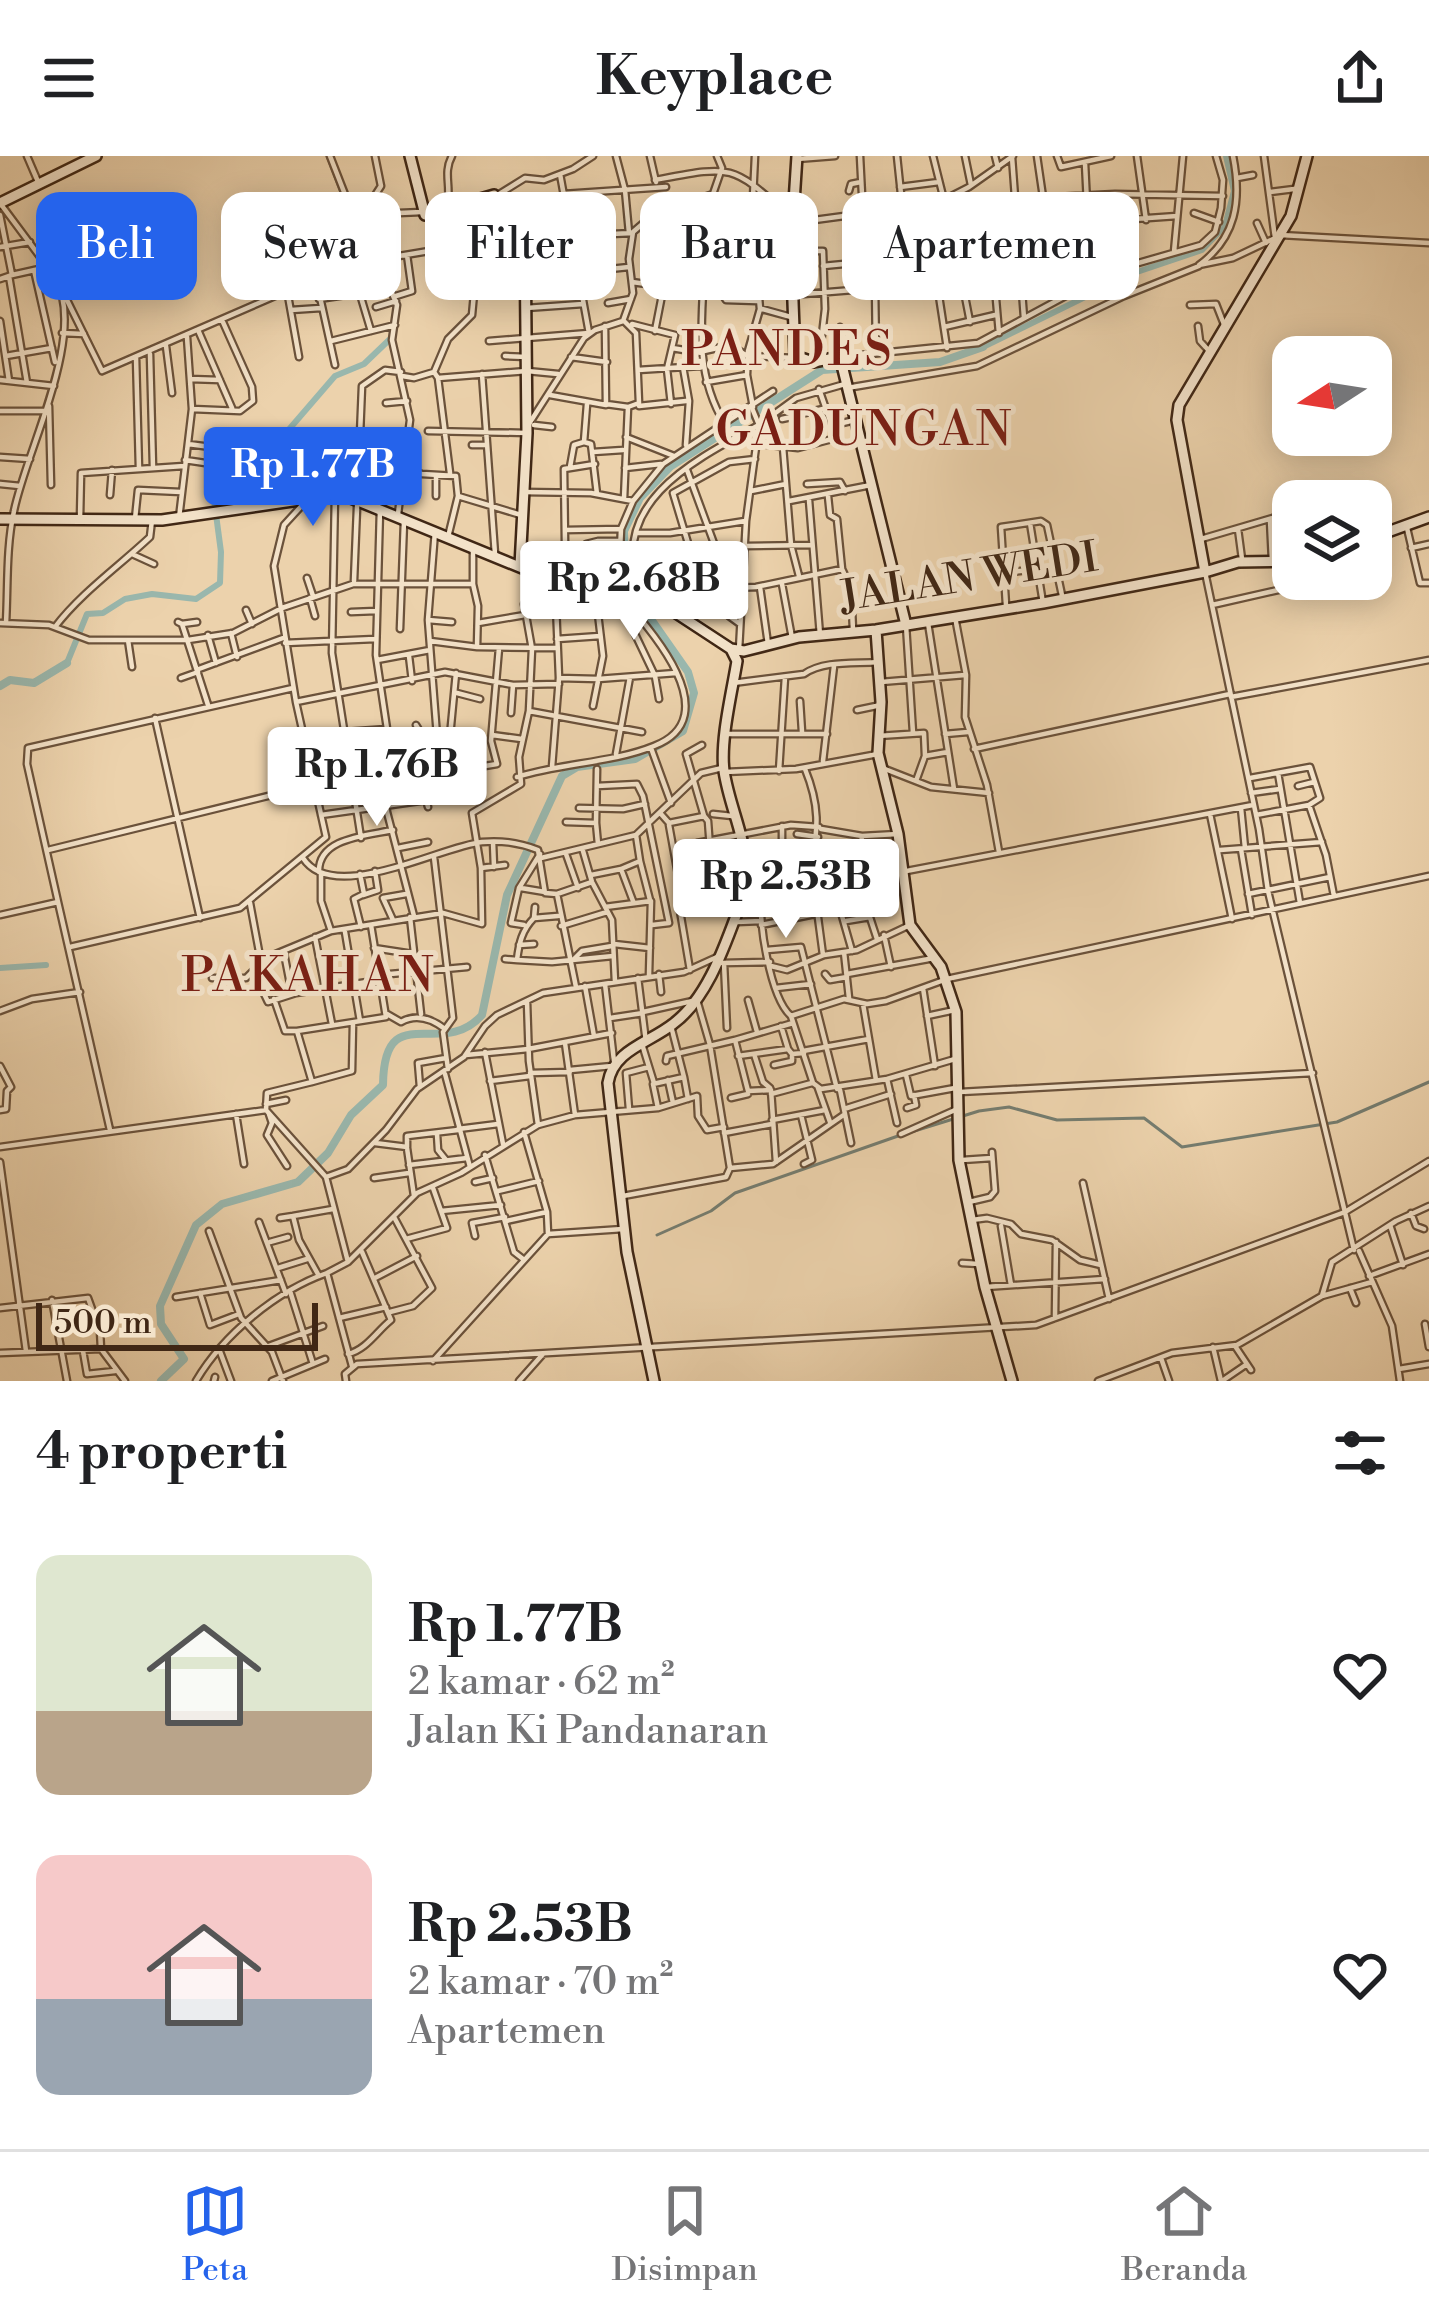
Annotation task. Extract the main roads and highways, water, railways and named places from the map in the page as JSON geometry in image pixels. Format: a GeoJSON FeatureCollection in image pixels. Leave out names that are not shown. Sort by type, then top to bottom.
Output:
{"type":"FeatureCollection","features":[{"type":"Feature","properties":{"kind":"main road"},"geometry":{"type":"LineString","coordinates":[[0,203],[96,156]]}},
{"type":"Feature","properties":{"kind":"main road"},"geometry":{"type":"LineString","coordinates":[[410,156],[422,212],[445,212],[496,196],[518,221],[525,238],[528,428],[520,566]]}},
{"type":"Feature","properties":{"kind":"main road"},"geometry":{"type":"LineString","coordinates":[[1205,572],[1178,410],[1293,211],[1307,156]]}},
{"type":"Feature","properties":{"kind":"main road"},"geometry":{"type":"LineString","coordinates":[[796,158],[791,249],[796,358],[841,358],[906,625]]}},
{"type":"Feature","properties":{"kind":"main road"},"geometry":{"type":"LineString","coordinates":[[6,519],[179,518],[334,494],[360,500],[579,592],[596,597],[640,590],[735,655],[724,770],[744,836],[746,878],[735,916],[697,1000],[671,1026],[614,1064],[608,1083],[624,1229],[654,1381]]}},
{"type":"Feature","properties":{"kind":"main road"},"geometry":{"type":"LineString","coordinates":[[1392,530],[1429,517]]}},
{"type":"Feature","properties":{"kind":"main road","name":"JALAN WEDI"},"geometry":{"type":"LineString","coordinates":[[735,655],[792,638],[876,630],[1063,600],[1243,561],[1272,561]]}},
{"type":"Feature","properties":{"kind":"main road"},"geometry":{"type":"LineString","coordinates":[[876,630],[881,682],[878,754],[898,834],[910,925],[947,980],[955,1010],[959,1160],[980,1264],[1012,1381]]}},
{"type":"Feature","properties":{"kind":"waterway"},"geometry":{"type":"LineString","coordinates":[[327,156],[341,192]]}},
{"type":"Feature","properties":{"kind":"waterway"},"geometry":{"type":"LineString","coordinates":[[983,347],[1134,273],[1202,250],[1225,226],[1234,191],[1226,156]]}},
{"type":"Feature","properties":{"kind":"waterway"},"geometry":{"type":"LineString","coordinates":[[67,663],[87,614],[103,613],[125,599],[152,594],[196,599],[220,583],[213,492],[228,487],[250,457],[285,434],[335,376],[364,364],[389,340]]}},
{"type":"Feature","properties":{"kind":"waterway"},"geometry":{"type":"LineString","coordinates":[[161,1381],[184,1359],[161,1324],[160,1306],[196,1225],[222,1204],[298,1182],[328,1153],[351,1115],[383,1085],[393,1043],[404,1036],[466,1028],[482,1015],[507,895],[562,776],[577,767],[635,759],[683,731],[694,693],[688,672],[625,582],[624,531],[640,498],[671,466],[822,370],[940,362],[983,347]]}},
{"type":"Feature","properties":{"kind":"waterway"},"geometry":{"type":"LineString","coordinates":[[0,686],[10,680],[34,683],[67,663]]}},
{"type":"Feature","properties":{"kind":"waterway"},"geometry":{"type":"LineString","coordinates":[[0,968],[46,965]]}},
{"type":"Feature","properties":{"kind":"waterway"},"geometry":{"type":"LineString","coordinates":[[908,1133],[979,1111],[1009,1107],[1057,1120],[1144,1118],[1182,1147],[1337,1122],[1429,1082]]}},
{"type":"Feature","properties":{"kind":"waterway"},"geometry":{"type":"LineString","coordinates":[[657,1235],[711,1211],[735,1193],[898,1136]]}},
{"type":"Feature","properties":{"kind":"district","name":"PANDES"},"geometry":{"type":"Point","coordinates":[788,351]}},
{"type":"Feature","properties":{"kind":"district","name":"GADUNGAN"},"geometry":{"type":"Point","coordinates":[865,431]}},
{"type":"Feature","properties":{"kind":"district","name":"PAKAHAN"},"geometry":{"type":"Point","coordinates":[309,977]}}]}
